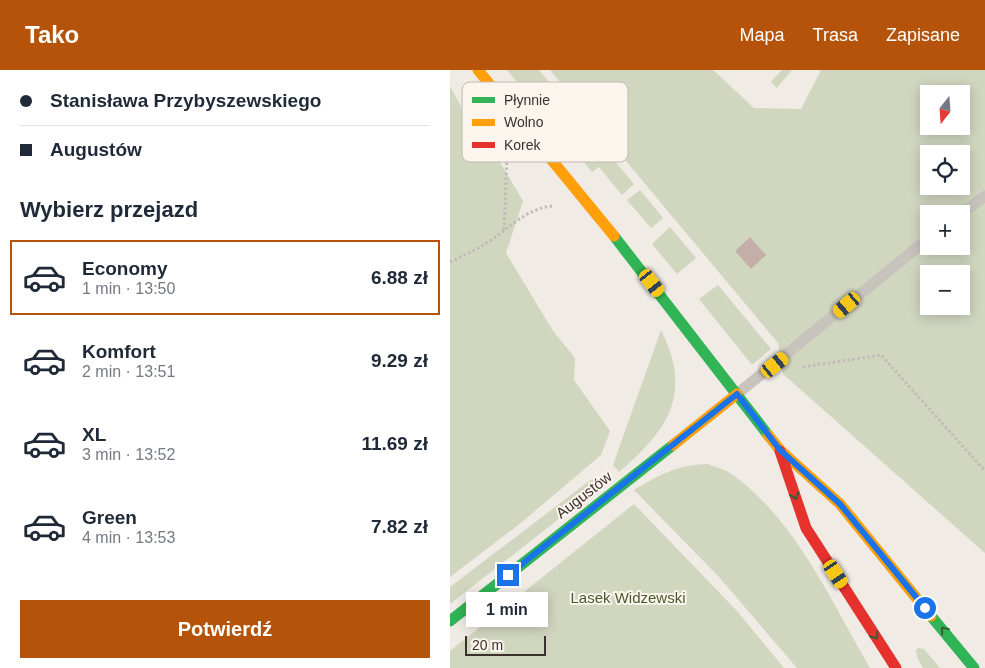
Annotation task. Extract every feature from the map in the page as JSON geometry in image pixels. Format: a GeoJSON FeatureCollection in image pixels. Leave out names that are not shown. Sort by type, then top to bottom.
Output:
{"type":"FeatureCollection","features":[{"type":"Feature","properties":{"kind":"street"},"geometry":{"type":"LineString","coordinates":[[478,70],[488,82]]}},
{"type":"Feature","properties":{"kind":"street"},"geometry":{"type":"LineString","coordinates":[[554,162],[621,244],[780,450],[840,504],[974,668]]}},
{"type":"Feature","properties":{"kind":"street","name":"Augustów"},"geometry":{"type":"LineString","coordinates":[[450,621],[737,394]]}},
{"type":"Feature","properties":{"kind":"street"},"geometry":{"type":"LineString","coordinates":[[780,450],[806,528],[896,668]]}},
{"type":"Feature","properties":{"kind":"lane"},"geometry":{"type":"LineString","coordinates":[[970,207],[985,196]]}},
{"type":"Feature","properties":{"kind":"lane"},"geometry":{"type":"LineString","coordinates":[[737,394],[920,245]]}},
{"type":"Feature","properties":{"kind":"path"},"geometry":{"type":"LineString","coordinates":[[504,231],[507,162]]}},
{"type":"Feature","properties":{"kind":"path"},"geometry":{"type":"LineString","coordinates":[[450,262],[472,252],[525,215],[542,207],[553,206]]}},
{"type":"Feature","properties":{"kind":"path"},"geometry":{"type":"LineString","coordinates":[[795,368],[881,355],[985,471]]}},
{"type":"Feature","properties":{"kind":"green space"},"geometry":{"type":"Polygon","coordinates":[[[507,70],[539,70],[549,82],[517,82],[507,70]]]}},
{"type":"Feature","properties":{"kind":"green space"},"geometry":{"type":"Polygon","coordinates":[[[550,70],[713,70],[754,108],[801,109],[821,70],[985,70],[985,553],[783,374],[778,343],[627,162],[628,82],[560,82],[550,70]]]}},
{"type":"Feature","properties":{"kind":"green space"},"geometry":{"type":"Polygon","coordinates":[[[782,70],[792,70],[777,88],[771,82],[782,70]]]}},
{"type":"Feature","properties":{"kind":"green space"},"geometry":{"type":"Polygon","coordinates":[[[450,86],[462,108],[462,162],[500,162],[523,201],[506,253],[553,331],[575,358],[574,380],[610,431],[601,455],[522,522],[450,577],[450,86]]]}},
{"type":"Feature","properties":{"kind":"green space"},"geometry":{"type":"Polygon","coordinates":[[[584,162],[616,162],[634,184],[622,195],[599,167],[592,172],[584,162]]]}},
{"type":"Feature","properties":{"kind":"green space"},"geometry":{"type":"Polygon","coordinates":[[[640,190],[663,218],[651,228],[627,200],[640,190]]]}},
{"type":"Feature","properties":{"kind":"green space"},"geometry":{"type":"Polygon","coordinates":[[[670,227],[696,258],[677,274],[652,244],[670,227]]]}},
{"type":"Feature","properties":{"kind":"green space"},"geometry":{"type":"Polygon","coordinates":[[[718,285],[771,349],[752,365],[699,299],[718,285]]]}},
{"type":"Feature","properties":{"kind":"green space"},"geometry":{"type":"Polygon","coordinates":[[[661,330],[675,373],[675,392],[670,409],[651,441],[619,472],[613,465],[661,330]]]}},
{"type":"Feature","properties":{"kind":"green space"},"geometry":{"type":"Polygon","coordinates":[[[708,464],[733,475],[756,494],[776,516],[811,564],[870,668],[797,668],[719,577],[634,490],[678,468],[708,464]]]}},
{"type":"Feature","properties":{"kind":"green space"},"geometry":{"type":"Polygon","coordinates":[[[592,479],[601,486],[450,604],[450,587],[592,479]]]}},
{"type":"Feature","properties":{"kind":"green space","name":"Lasek Widzewski"},"geometry":{"type":"Polygon","coordinates":[[[634,504],[737,611],[784,668],[450,668],[450,651],[634,504]]]}},
{"type":"Feature","properties":{"kind":"green space"},"geometry":{"type":"Polygon","coordinates":[[[919,648],[924,649],[940,668],[923,668],[917,657],[916,650],[919,648]]]}},
{"type":"Feature","properties":{"kind":"building"},"geometry":{"type":"Polygon","coordinates":[[[750,237],[766,255],[751,269],[735,251],[750,237]]]}},
{"type":"Feature","properties":{"kind":"traffic: fast"},"geometry":{"type":"LineString","coordinates":[[614,236],[768,435]]}},
{"type":"Feature","properties":{"kind":"traffic: fast"},"geometry":{"type":"LineString","coordinates":[[450,621],[673,445]]}},
{"type":"Feature","properties":{"kind":"traffic: fast"},"geometry":{"type":"LineString","coordinates":[[931,616],[974,668]]}},
{"type":"Feature","properties":{"kind":"traffic: slow"},"geometry":{"type":"LineString","coordinates":[[478,70],[488,82]]}},
{"type":"Feature","properties":{"kind":"traffic: slow"},"geometry":{"type":"LineString","coordinates":[[553,162],[614,236]]}},
{"type":"Feature","properties":{"kind":"traffic: slow"},"geometry":{"type":"LineString","coordinates":[[673,445],[737,394]]}},
{"type":"Feature","properties":{"kind":"traffic: slow"},"geometry":{"type":"LineString","coordinates":[[768,435],[780,450],[840,504],[931,616]]}},
{"type":"Feature","properties":{"kind":"traffic: jam"},"geometry":{"type":"LineString","coordinates":[[780,451],[806,528],[896,668]]}},
{"type":"Feature","properties":{"kind":"route"},"geometry":{"type":"LineString","coordinates":[[508,575],[737,394],[780,450],[840,504],[925,608]]}}]}
